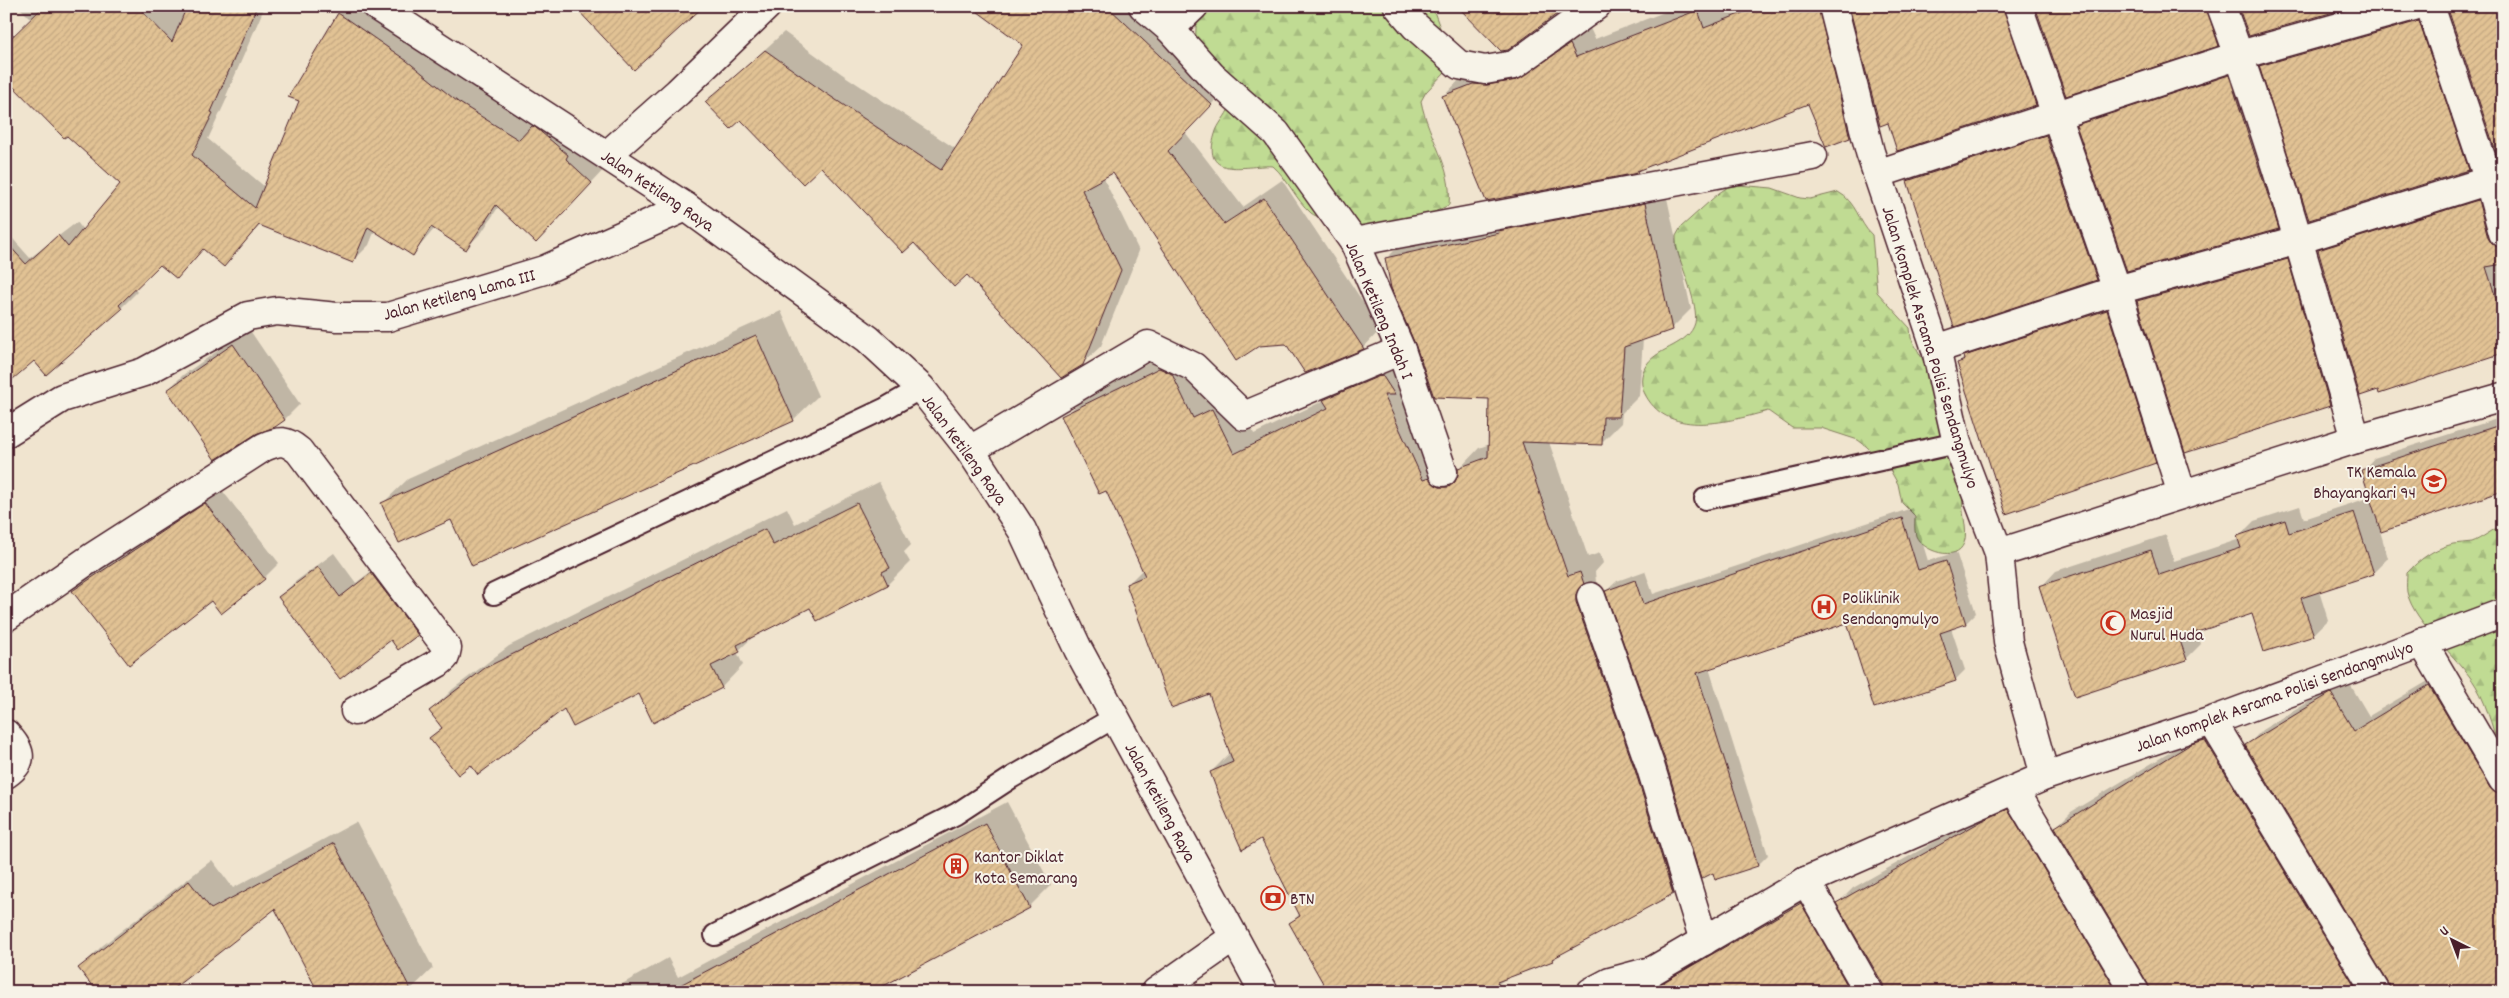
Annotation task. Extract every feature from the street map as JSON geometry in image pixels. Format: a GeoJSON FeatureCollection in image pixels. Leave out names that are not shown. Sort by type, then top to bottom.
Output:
{"type":"FeatureCollection","features":[{"type":"Feature","properties":{"kind":"street","name":"Jalan Ketileng Raya"},"geometry":{"type":"LineString","coordinates":[[376,6],[686,207],[868,339],[921,388],[970,450],[1022,530],[1078,649],[1233,938],[1264,992]]}},
{"type":"Feature","properties":{"kind":"street"},"geometry":{"type":"LineString","coordinates":[[607,155],[678,92],[766,6]]}},
{"type":"Feature","properties":{"kind":"street","name":"Jalan Ketileng Indah I"},"geometry":{"type":"LineString","coordinates":[[1143,6],[1170,29],[1212,76],[1276,133],[1354,242],[1401,350],[1444,472]]}},
{"type":"Feature","properties":{"kind":"street"},"geometry":{"type":"LineString","coordinates":[[1170,29],[1194,6]]}},
{"type":"Feature","properties":{"kind":"street"},"geometry":{"type":"LineString","coordinates":[[1398,6],[1416,26],[1459,65],[1485,70],[1514,65],[1596,6]]}},
{"type":"Feature","properties":{"kind":"street","name":"Jalan Komplek Asrama Polisi Sendangmulyo"},"geometry":{"type":"LineString","coordinates":[[1833,6],[1877,174],[1936,349],[1957,442],[1999,553],[2008,642],[2045,776]]}},
{"type":"Feature","properties":{"kind":"street"},"geometry":{"type":"LineString","coordinates":[[2018,6],[2117,290],[2182,494]]}},
{"type":"Feature","properties":{"kind":"street"},"geometry":{"type":"LineString","coordinates":[[2221,6],[2240,55],[2298,240],[2356,439]]}},
{"type":"Feature","properties":{"kind":"street"},"geometry":{"type":"LineString","coordinates":[[1877,174],[2056,117],[2240,55],[2414,6]]}},
{"type":"Feature","properties":{"kind":"street"},"geometry":{"type":"LineString","coordinates":[[2430,6],[2496,178],[2503,233]]}},
{"type":"Feature","properties":{"kind":"street"},"geometry":{"type":"LineString","coordinates":[[1354,242],[1813,156]]}},
{"type":"Feature","properties":{"kind":"street"},"geometry":{"type":"LineString","coordinates":[[1936,349],[2117,290],[2298,240],[2496,178]]}},
{"type":"Feature","properties":{"kind":"street","name":"Jalan Ketileng Lama III"},"geometry":{"type":"LineString","coordinates":[[6,433],[62,398],[144,372],[248,316],[277,311],[337,317],[388,317],[544,270],[686,207]]}},
{"type":"Feature","properties":{"kind":"street"},"geometry":{"type":"LineString","coordinates":[[970,450],[1148,345],[1194,367],[1244,416],[1401,350]]}},
{"type":"Feature","properties":{"kind":"street"},"geometry":{"type":"LineString","coordinates":[[1999,553],[2356,439],[2503,397]]}},
{"type":"Feature","properties":{"kind":"street"},"geometry":{"type":"LineString","coordinates":[[6,617],[94,556],[264,447],[282,441],[289,442],[305,459],[447,648],[445,657],[438,663],[355,711]]}},
{"type":"Feature","properties":{"kind":"street"},"geometry":{"type":"LineString","coordinates":[[1592,597],[1650,766],[1704,941]]}},
{"type":"Feature","properties":{"kind":"street","name":"Jalan Komplek Asrama Polisi Sendangmulyo"},"geometry":{"type":"LineString","coordinates":[[1612,989],[1652,971],[1806,882],[2015,791],[2045,776],[2212,721],[2503,613]]}},
{"type":"Feature","properties":{"kind":"street"},"geometry":{"type":"LineString","coordinates":[[2422,642],[2503,780]]}},
{"type":"Feature","properties":{"kind":"street"},"geometry":{"type":"LineString","coordinates":[[2212,721],[2376,992]]}},
{"type":"Feature","properties":{"kind":"street"},"geometry":{"type":"LineString","coordinates":[[6,734],[14,744],[19,758],[18,764],[6,774]]}},
{"type":"Feature","properties":{"kind":"street"},"geometry":{"type":"LineString","coordinates":[[2015,791],[2135,992]]}},
{"type":"Feature","properties":{"kind":"street"},"geometry":{"type":"LineString","coordinates":[[1806,882],[1870,992]]}},
{"type":"Feature","properties":{"kind":"street"},"geometry":{"type":"LineString","coordinates":[[1156,992],[1233,938]]}},
{"type":"Feature","properties":{"kind":"lane"},"geometry":{"type":"LineString","coordinates":[[494,594],[886,408],[921,388]]}},
{"type":"Feature","properties":{"kind":"lane"},"geometry":{"type":"LineString","coordinates":[[1705,499],[1957,442]]}},
{"type":"Feature","properties":{"kind":"lane"},"geometry":{"type":"LineString","coordinates":[[715,935],[956,814],[1011,778],[1115,717]]}},
{"type":"Feature","properties":{"kind":"green space"},"geometry":{"type":"Polygon","coordinates":[[[1212,6],[1432,6],[1446,44],[1446,71],[1426,92],[1421,101],[1424,114],[1444,165],[1449,191],[1449,205],[1420,219],[1397,227],[1372,228],[1348,225],[1311,213],[1300,202],[1273,166],[1240,168],[1220,165],[1214,159],[1212,149],[1216,130],[1230,106],[1195,58],[1196,27],[1199,18],[1212,6]]]}},
{"type":"Feature","properties":{"kind":"green space"},"geometry":{"type":"Polygon","coordinates":[[[1738,185],[1772,188],[1800,198],[1810,199],[1838,192],[1849,201],[1872,235],[1877,292],[1910,328],[1911,338],[1935,382],[1963,496],[1965,538],[1960,549],[1947,554],[1940,553],[1919,541],[1915,533],[1915,516],[1902,503],[1898,484],[1889,468],[1858,440],[1821,428],[1792,428],[1768,411],[1719,422],[1685,422],[1670,418],[1657,409],[1646,396],[1642,380],[1647,364],[1652,358],[1687,336],[1695,323],[1696,315],[1689,285],[1676,246],[1676,236],[1681,227],[1719,193],[1728,187],[1738,185]]]}},
{"type":"Feature","properties":{"kind":"green space"},"geometry":{"type":"Polygon","coordinates":[[[2503,525],[2503,758],[2484,703],[2476,686],[2427,628],[2411,604],[2407,592],[2407,573],[2427,555],[2439,549],[2453,544],[2472,542],[2503,525]]]}},
{"type":"Feature","properties":{"kind":"building"},"geometry":{"type":"Polygon","coordinates":[[[44,6],[137,6],[172,42],[187,6],[257,6],[211,112],[213,113],[192,155],[255,208],[299,101],[288,97],[338,13],[407,61],[458,102],[519,140],[532,126],[535,127],[568,155],[566,159],[592,183],[536,243],[496,205],[466,250],[431,227],[413,256],[368,227],[353,263],[259,225],[224,267],[203,249],[177,279],[160,265],[119,305],[122,309],[46,375],[34,361],[6,385],[6,242],[26,264],[58,235],[68,247],[120,184],[67,136],[64,138],[6,79],[6,43],[44,6]]]}},
{"type":"Feature","properties":{"kind":"building"},"geometry":{"type":"Polygon","coordinates":[[[574,6],[704,6],[634,70],[574,6]]]}},
{"type":"Feature","properties":{"kind":"building"},"geometry":{"type":"Polygon","coordinates":[[[970,6],[1107,6],[1212,105],[1168,151],[1224,224],[1264,198],[1364,349],[1305,373],[1286,344],[1259,346],[1236,361],[1113,173],[1082,190],[1121,270],[1083,365],[1061,378],[967,275],[954,287],[914,243],[903,253],[821,167],[803,184],[741,120],[731,129],[705,102],[765,50],[941,170],[1023,45],[970,6]]]}},
{"type":"Feature","properties":{"kind":"building"},"geometry":{"type":"Polygon","coordinates":[[[1457,6],[1554,6],[1557,14],[1508,50],[1501,51],[1457,6]]]}},
{"type":"Feature","properties":{"kind":"building"},"geometry":{"type":"Polygon","coordinates":[[[1760,6],[1818,6],[1850,138],[1826,147],[1808,104],[1637,171],[1638,173],[1486,201],[1442,96],[1473,84],[1487,85],[1517,80],[1570,44],[1576,57],[1698,10],[1704,28],[1760,6]]]}},
{"type":"Feature","properties":{"kind":"building"},"geometry":{"type":"Polygon","coordinates":[[[1849,6],[2003,6],[2036,105],[1897,151],[1888,123],[1880,126],[1849,6]]]}},
{"type":"Feature","properties":{"kind":"building"},"geometry":{"type":"Polygon","coordinates":[[[2035,6],[2206,6],[2219,46],[2066,96],[2035,6]]]}},
{"type":"Feature","properties":{"kind":"building"},"geometry":{"type":"Polygon","coordinates":[[[2238,6],[2355,6],[2249,36],[2238,6]]]}},
{"type":"Feature","properties":{"kind":"building"},"geometry":{"type":"Polygon","coordinates":[[[2447,6],[2503,6],[2503,161],[2499,161],[2447,6]]]}},
{"type":"Feature","properties":{"kind":"building"},"geometry":{"type":"Polygon","coordinates":[[[2419,21],[2469,170],[2309,220],[2259,66],[2419,21]]]}},
{"type":"Feature","properties":{"kind":"building"},"geometry":{"type":"Polygon","coordinates":[[[2229,75],[2279,229],[2127,271],[2076,125],[2229,75]]]}},
{"type":"Feature","properties":{"kind":"building"},"geometry":{"type":"Polygon","coordinates":[[[2046,135],[2097,280],[1954,327],[1907,181],[2046,135]]]}},
{"type":"Feature","properties":{"kind":"building"},"geometry":{"type":"Polygon","coordinates":[[[2478,200],[2488,238],[2492,244],[2503,248],[2503,264],[2486,267],[2503,320],[2503,353],[2379,394],[2378,390],[2360,396],[2318,250],[2478,200]]]}},
{"type":"Feature","properties":{"kind":"building"},"geometry":{"type":"Polygon","coordinates":[[[1645,203],[1672,330],[1624,347],[1619,417],[1603,417],[1602,445],[1522,442],[1568,576],[1580,572],[1584,584],[1576,594],[1576,602],[1635,770],[1673,894],[1552,959],[1553,961],[1497,982],[1503,992],[1328,992],[1289,923],[1300,916],[1261,839],[1242,850],[1224,809],[1210,772],[1233,762],[1209,694],[1171,708],[1126,584],[1145,576],[1106,491],[1099,494],[1061,416],[1159,368],[1172,374],[1193,418],[1212,409],[1234,454],[1328,408],[1323,400],[1382,375],[1395,395],[1384,395],[1423,480],[1429,478],[1440,487],[1449,487],[1455,482],[1458,468],[1488,457],[1489,399],[1434,397],[1415,344],[1391,288],[1385,258],[1499,233],[1498,231],[1645,203]]]}},
{"type":"Feature","properties":{"kind":"building"},"geometry":{"type":"Polygon","coordinates":[[[2288,259],[2330,406],[2185,453],[2137,301],[2288,259]]]}},
{"type":"Feature","properties":{"kind":"building"},"geometry":{"type":"Polygon","coordinates":[[[2107,310],[2156,463],[2006,514],[1957,363],[1965,360],[1964,356],[2107,310]]]}},
{"type":"Feature","properties":{"kind":"building"},"geometry":{"type":"Polygon","coordinates":[[[756,335],[794,421],[472,566],[451,520],[399,543],[381,503],[756,335]]]}},
{"type":"Feature","properties":{"kind":"building"},"geometry":{"type":"Polygon","coordinates":[[[233,344],[285,420],[275,427],[256,434],[215,460],[167,390],[233,344]]]}},
{"type":"Feature","properties":{"kind":"building","name":"TK Kemala Bhayangkari 94"},"geometry":{"type":"Polygon","coordinates":[[[2503,424],[2503,491],[2381,532],[2361,470],[2503,424]]]}},
{"type":"Feature","properties":{"kind":"building"},"geometry":{"type":"Polygon","coordinates":[[[205,503],[265,579],[221,614],[211,601],[129,665],[72,591],[205,503]]]}},
{"type":"Feature","properties":{"kind":"building"},"geometry":{"type":"Polygon","coordinates":[[[857,503],[890,568],[882,572],[888,585],[817,621],[810,608],[737,645],[740,652],[711,666],[722,688],[653,723],[639,694],[573,727],[564,709],[478,775],[471,765],[458,775],[429,738],[442,728],[429,711],[485,668],[765,529],[773,545],[857,503]]]}},
{"type":"Feature","properties":{"kind":"building"},"geometry":{"type":"Polygon","coordinates":[[[2354,512],[2374,574],[2301,598],[2314,636],[2264,652],[2252,614],[2179,638],[2187,660],[2075,697],[2039,586],[2151,550],[2159,575],[2241,548],[2237,536],[2285,520],[2289,533],[2354,512]]]}},
{"type":"Feature","properties":{"kind":"building","name":"Poliklinik Sendangmulyo"},"geometry":{"type":"Polygon","coordinates":[[[1902,518],[1918,570],[1946,561],[1966,624],[1940,633],[1956,681],[1874,708],[1847,623],[1697,673],[1758,866],[1715,880],[1713,873],[1701,879],[1665,760],[1605,591],[1635,580],[1643,604],[1902,518]]]}},
{"type":"Feature","properties":{"kind":"building"},"geometry":{"type":"Polygon","coordinates":[[[318,567],[340,597],[371,573],[418,635],[398,650],[391,640],[340,679],[278,597],[318,567]]]}},
{"type":"Feature","properties":{"kind":"building"},"geometry":{"type":"Polygon","coordinates":[[[2429,685],[2490,788],[2503,800],[2503,992],[2392,992],[2389,984],[2245,745],[2331,693],[2354,731],[2429,685]]]}},
{"type":"Feature","properties":{"kind":"building"},"geometry":{"type":"Polygon","coordinates":[[[2205,740],[2358,992],[2151,992],[2055,827],[2191,744],[2205,740]]]}},
{"type":"Feature","properties":{"kind":"building"},"geometry":{"type":"Polygon","coordinates":[[[2008,809],[2117,992],[1885,992],[1883,984],[1836,903],[1982,821],[2008,809]]]}},
{"type":"Feature","properties":{"kind":"building","name":"Kantor Diklat Kota Semarang"},"geometry":{"type":"Polygon","coordinates":[[[985,823],[1030,908],[872,992],[667,992],[985,823]]]}},
{"type":"Feature","properties":{"kind":"building"},"geometry":{"type":"Polygon","coordinates":[[[334,843],[412,992],[318,992],[275,909],[169,992],[97,992],[78,968],[189,881],[211,909],[334,843]]]}},
{"type":"Feature","properties":{"kind":"building"},"geometry":{"type":"Polygon","coordinates":[[[1801,903],[1851,992],[1653,992],[1662,983],[1801,903]]]}},
{"type":"Feature","properties":{"kind":"place","name":"TK Kemala Bhayangkari 94"},"geometry":{"type":"Point","coordinates":[2434,481]}},
{"type":"Feature","properties":{"kind":"place","name":"Poliklinik Sendangmulyo"},"geometry":{"type":"Point","coordinates":[1824,607]}},
{"type":"Feature","properties":{"kind":"place","name":"Masjid Nurul Huda"},"geometry":{"type":"Point","coordinates":[2113,623]}},
{"type":"Feature","properties":{"kind":"place","name":"Kantor Diklat Kota Semarang"},"geometry":{"type":"Point","coordinates":[956,866]}},
{"type":"Feature","properties":{"kind":"place","name":"BTN"},"geometry":{"type":"Point","coordinates":[1273,898]}}]}
